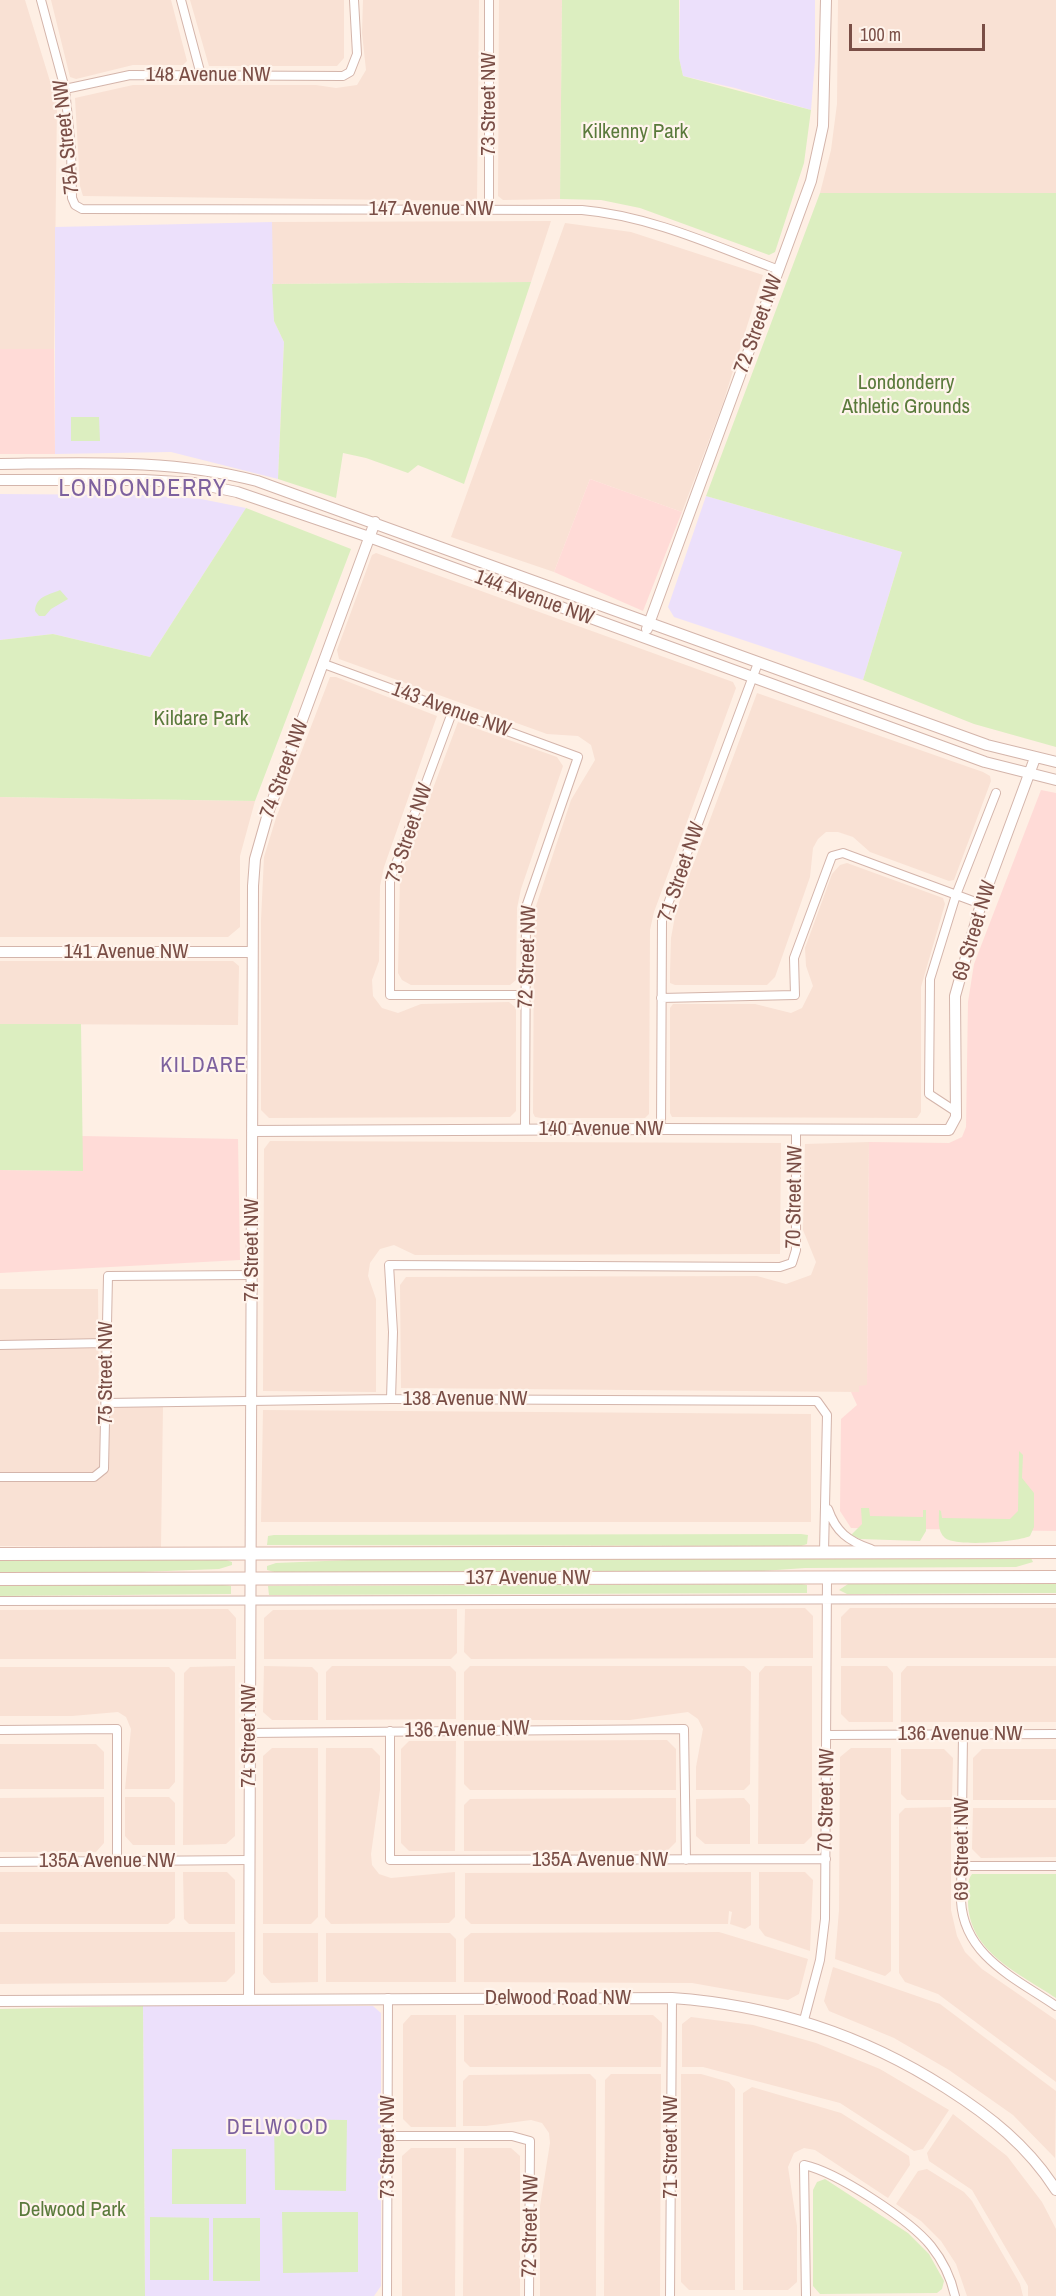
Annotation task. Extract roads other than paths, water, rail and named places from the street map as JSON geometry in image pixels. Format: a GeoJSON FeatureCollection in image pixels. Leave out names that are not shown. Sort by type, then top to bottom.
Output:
{"type":"FeatureCollection","features":[{"type":"Feature","properties":{"kind":"main road","name":"137 Avenue NW"},"geometry":{"type":"LineString","coordinates":[[0,1554],[1056,1552]]}},
{"type":"Feature","properties":{"kind":"main road","name":"137 Avenue NW"},"geometry":{"type":"LineString","coordinates":[[0,1579],[1056,1577]]}},
{"type":"Feature","properties":{"kind":"street","name":"75A Street NW"},"geometry":{"type":"LineString","coordinates":[[42,0],[65,89],[71,148],[72,198],[75,205]]}},
{"type":"Feature","properties":{"kind":"street"},"geometry":{"type":"LineString","coordinates":[[181,0],[201,75]]}},
{"type":"Feature","properties":{"kind":"street","name":"148 Avenue NW"},"geometry":{"type":"LineString","coordinates":[[65,89],[130,75],[343,76],[350,72],[357,54],[354,0]]}},
{"type":"Feature","properties":{"kind":"street","name":"73 Street NW"},"geometry":{"type":"LineString","coordinates":[[489,0],[489,209]]}},
{"type":"Feature","properties":{"kind":"street","name":"72 Street NW"},"geometry":{"type":"LineString","coordinates":[[644,638],[811,181],[823,126],[826,0]]}},
{"type":"Feature","properties":{"kind":"street","name":"147 Avenue NW"},"geometry":{"type":"LineString","coordinates":[[75,205],[91,210],[489,209],[608,212],[666,227],[779,270]]}},
{"type":"Feature","properties":{"kind":"street","name":"144 Avenue NW"},"geometry":{"type":"LineString","coordinates":[[0,464],[156,464],[201,468],[257,481],[987,745],[1056,762]]}},
{"type":"Feature","properties":{"kind":"street","name":"144 Avenue NW"},"geometry":{"type":"LineString","coordinates":[[0,480],[144,480],[194,483],[237,492],[281,505],[644,638],[1029,775],[1056,780]]}},
{"type":"Feature","properties":{"kind":"street","name":"74 Street NW"},"geometry":{"type":"LineString","coordinates":[[249,1998],[253,886],[261,834],[375,522]]}},
{"type":"Feature","properties":{"kind":"street","name":"71 Street NW"},"geometry":{"type":"LineString","coordinates":[[661,1129],[662,920],[758,663]]}},
{"type":"Feature","properties":{"kind":"street","name":"143 Avenue NW"},"geometry":{"type":"LineString","coordinates":[[324,664],[578,757]]}},
{"type":"Feature","properties":{"kind":"street","name":"73 Street NW"},"geometry":{"type":"LineString","coordinates":[[453,710],[390,880],[390,995],[525,995]]}},
{"type":"Feature","properties":{"kind":"street","name":"72 Street NW"},"geometry":{"type":"LineString","coordinates":[[525,1129],[526,908],[578,757]]}},
{"type":"Feature","properties":{"kind":"street","name":"69 Street NW"},"geometry":{"type":"LineString","coordinates":[[950,1130],[956,1111],[955,996],[981,904],[1035,758]]}},
{"type":"Feature","properties":{"kind":"street","name":"69 Street NW"},"geometry":{"type":"LineString","coordinates":[[956,1111],[929,1094],[930,979],[956,895],[996,794]]}},
{"type":"Feature","properties":{"kind":"street"},"geometry":{"type":"LineString","coordinates":[[661,998],[795,995],[794,958],[832,856],[843,853],[981,904]]}},
{"type":"Feature","properties":{"kind":"street","name":"141 Avenue NW"},"geometry":{"type":"LineString","coordinates":[[0,952],[252,952]]}},
{"type":"Feature","properties":{"kind":"street","name":"140 Avenue NW"},"geometry":{"type":"LineString","coordinates":[[252,1131],[950,1130]]}},
{"type":"Feature","properties":{"kind":"street","name":"70 Street NW"},"geometry":{"type":"LineString","coordinates":[[392,1400],[393,1332],[389,1265],[780,1267],[792,1263],[796,1250],[796,1131]]}},
{"type":"Feature","properties":{"kind":"street","name":"75 Street NW"},"geometry":{"type":"LineString","coordinates":[[0,1477],[94,1477],[104,1469],[108,1275],[252,1275]]}},
{"type":"Feature","properties":{"kind":"street"},"geometry":{"type":"LineString","coordinates":[[0,1345],[105,1343]]}},
{"type":"Feature","properties":{"kind":"street","name":"138 Avenue NW"},"geometry":{"type":"LineString","coordinates":[[106,1402],[817,1401],[827,1415],[826,1504]]}},
{"type":"Feature","properties":{"kind":"street"},"geometry":{"type":"LineString","coordinates":[[824,1552],[826,1504]]}},
{"type":"Feature","properties":{"kind":"street","name":"137 Avenue NW"},"geometry":{"type":"LineString","coordinates":[[826,1504],[833,1524],[846,1539],[880,1552]]}},
{"type":"Feature","properties":{"kind":"street","name":"70 Street NW"},"geometry":{"type":"LineString","coordinates":[[804,2020],[824,1940],[827,1577]]}},
{"type":"Feature","properties":{"kind":"street","name":"137 Avenue NW"},"geometry":{"type":"LineString","coordinates":[[0,1601],[1056,1599]]}},
{"type":"Feature","properties":{"kind":"street"},"geometry":{"type":"LineString","coordinates":[[0,1730],[117,1729],[117,1861]]}},
{"type":"Feature","properties":{"kind":"street","name":"136 Avenue NW"},"geometry":{"type":"LineString","coordinates":[[249,1732],[684,1729],[686,1860]]}},
{"type":"Feature","properties":{"kind":"street","name":"135A Avenue NW"},"geometry":{"type":"LineString","coordinates":[[390,1731],[390,1860],[407,1862],[826,1858]]}},
{"type":"Feature","properties":{"kind":"street","name":"69 Street NW"},"geometry":{"type":"LineString","coordinates":[[963,1734],[961,1866],[963,1918],[973,1943],[984,1957],[1056,2006]]}},
{"type":"Feature","properties":{"kind":"street","name":"136 Avenue NW"},"geometry":{"type":"LineString","coordinates":[[827,1735],[1056,1734]]}},
{"type":"Feature","properties":{"kind":"street","name":"135A Avenue NW"},"geometry":{"type":"LineString","coordinates":[[0,1862],[249,1860]]}},
{"type":"Feature","properties":{"kind":"street"},"geometry":{"type":"LineString","coordinates":[[961,1866],[1056,1866]]}},
{"type":"Feature","properties":{"kind":"street","name":"Delwood Road NW"},"geometry":{"type":"LineString","coordinates":[[0,2001],[249,1998],[672,1998],[747,2007],[804,2020],[887,2054],[979,2109],[1019,2143],[1056,2190]]}},
{"type":"Feature","properties":{"kind":"street","name":"73 Street NW"},"geometry":{"type":"LineString","coordinates":[[387,2296],[388,1998]]}},
{"type":"Feature","properties":{"kind":"street","name":"71 Street NW"},"geometry":{"type":"LineString","coordinates":[[670,2296],[672,1998]]}},
{"type":"Feature","properties":{"kind":"street","name":"72 Street NW"},"geometry":{"type":"LineString","coordinates":[[389,2136],[512,2136],[530,2141],[532,2156],[529,2296]]}},
{"type":"Feature","properties":{"kind":"street"},"geometry":{"type":"LineString","coordinates":[[806,2296],[804,2165],[834,2175],[922,2236],[944,2265],[955,2296]]}},
{"type":"Feature","properties":{"kind":"district","name":"LONDONDERRY"},"geometry":{"type":"Point","coordinates":[143,490]}},
{"type":"Feature","properties":{"kind":"district","name":"KILDARE"},"geometry":{"type":"Point","coordinates":[204,1066]}},
{"type":"Feature","properties":{"kind":"district","name":"DELWOOD"},"geometry":{"type":"Point","coordinates":[278,2128]}},
{"type":"Feature","properties":{"kind":"park label","name":"Kilkenny Park"},"geometry":{"type":"Point","coordinates":[635,132]}},
{"type":"Feature","properties":{"kind":"park label","name":"Londonderry Athletic Grounds"},"geometry":{"type":"Point","coordinates":[906,395]}},
{"type":"Feature","properties":{"kind":"park label","name":"Kildare Park"},"geometry":{"type":"Point","coordinates":[201,719]}},
{"type":"Feature","properties":{"kind":"park label","name":"Delwood Park"},"geometry":{"type":"Point","coordinates":[72,2210]}}]}
